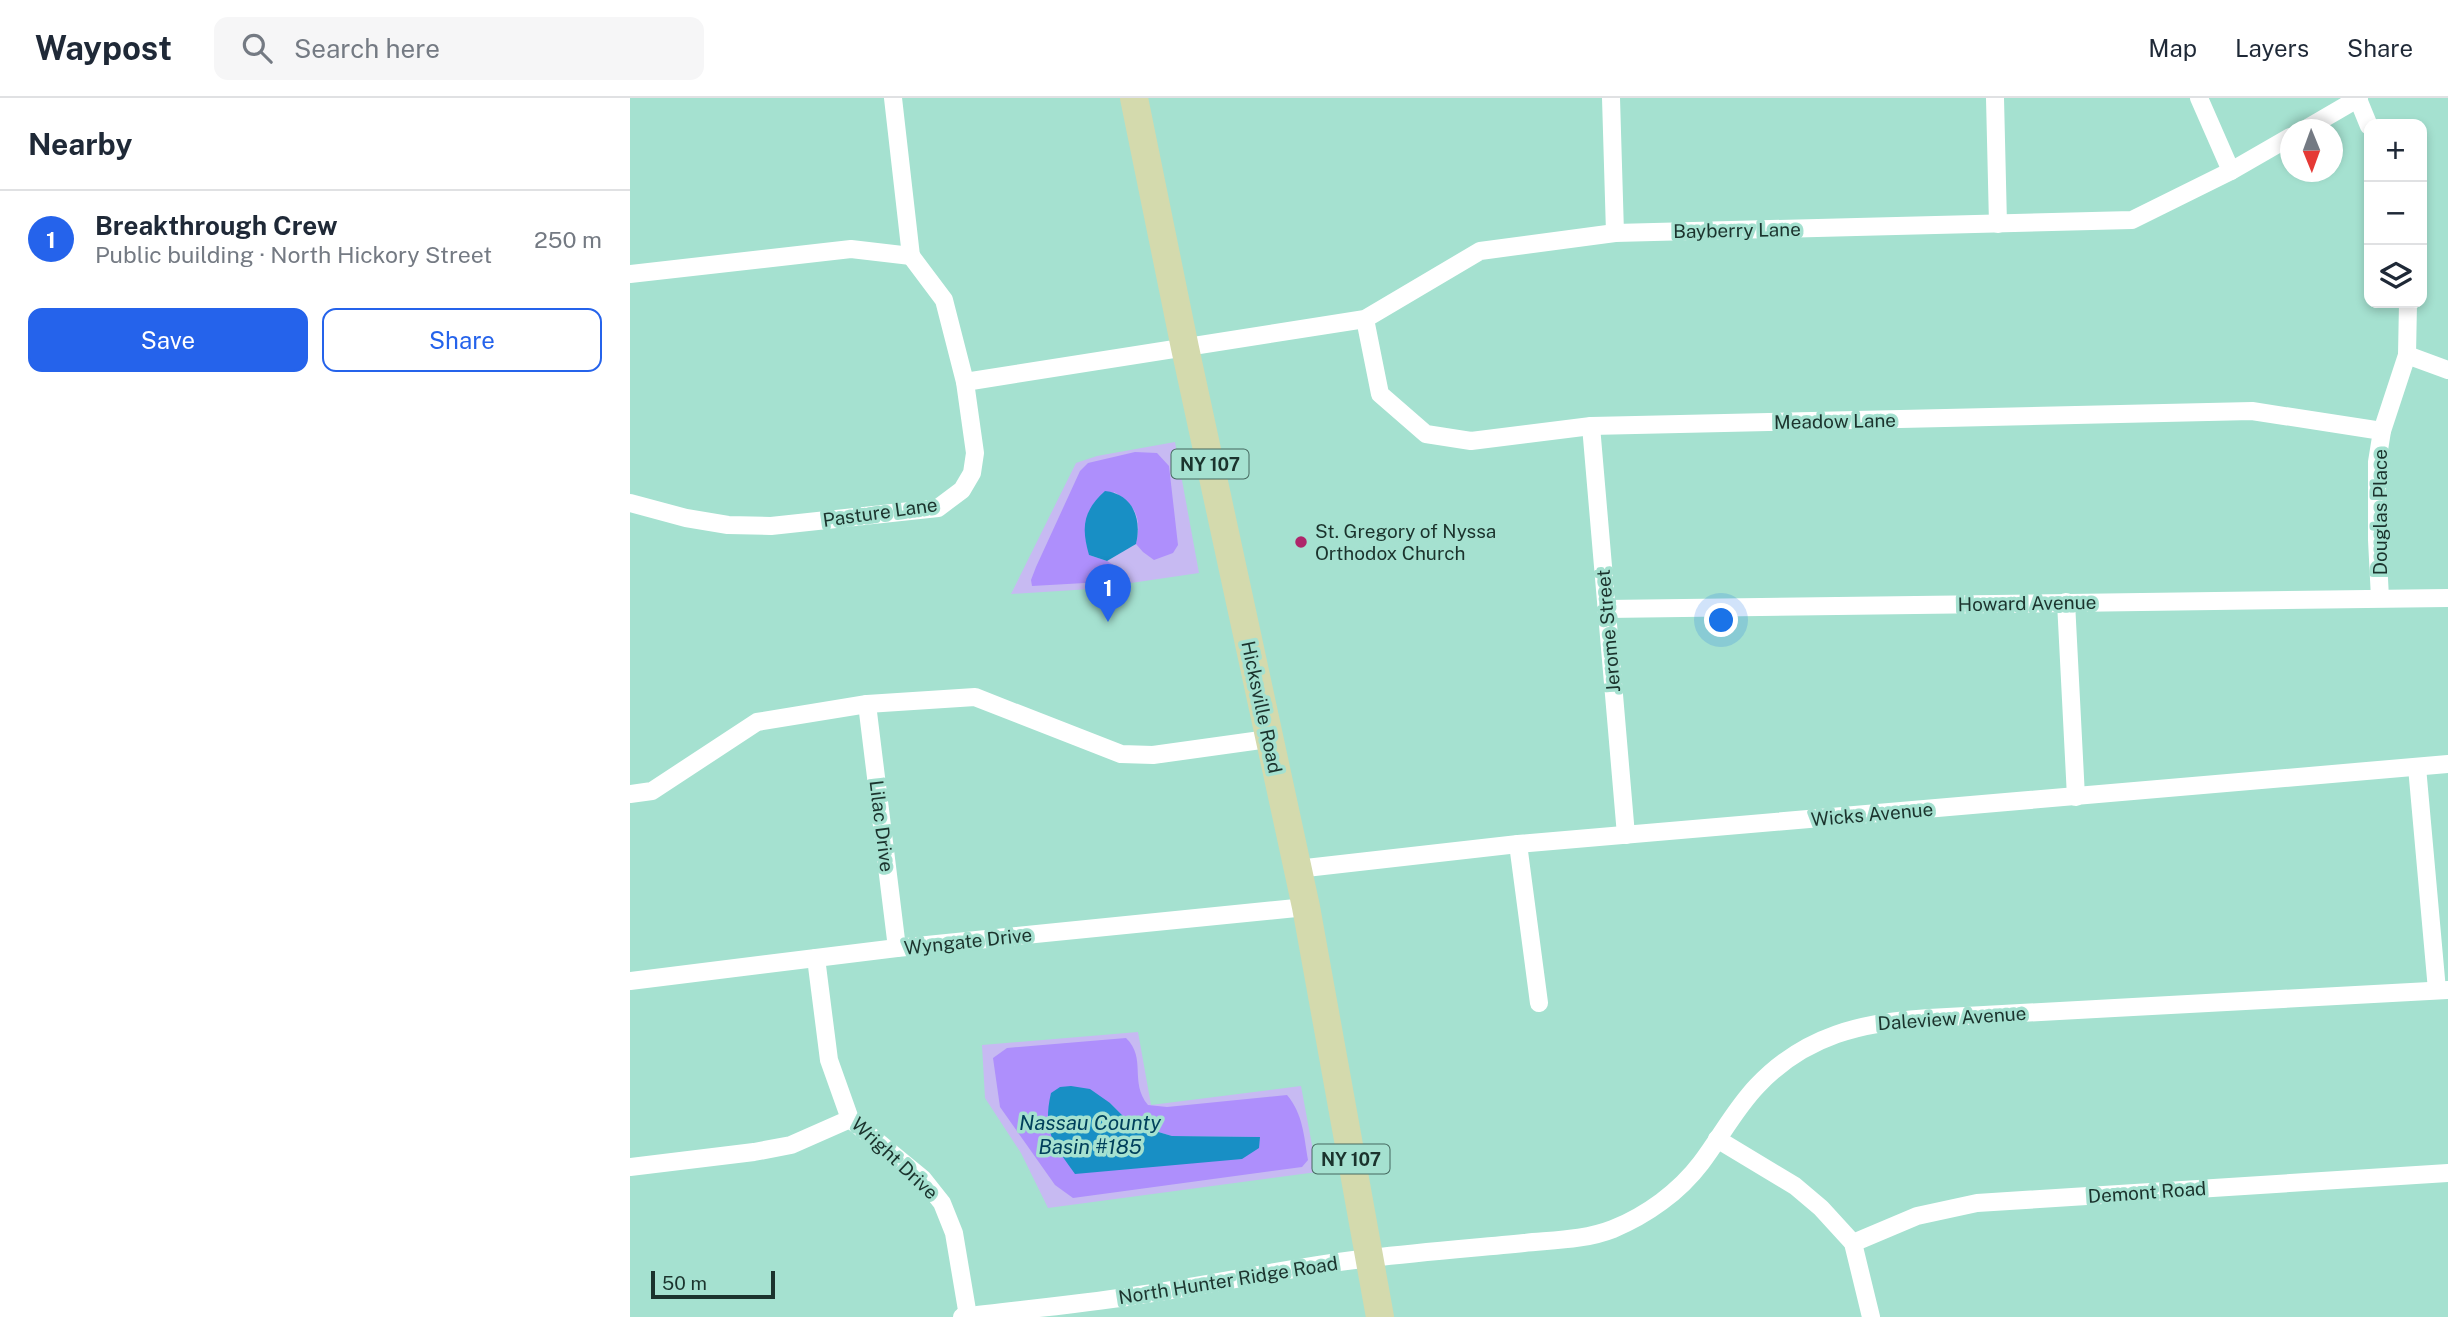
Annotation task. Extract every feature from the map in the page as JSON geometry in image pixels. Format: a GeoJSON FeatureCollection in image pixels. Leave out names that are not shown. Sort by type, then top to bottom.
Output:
{"type":"FeatureCollection","features":[{"type":"Feature","properties":{"kind":"main road","name":"Hicksville Road"},"geometry":{"type":"LineString","coordinates":[[1134,98],[1268,739],[1306,907],[1380,1317]]}},
{"type":"Feature","properties":{"kind":"street"},"geometry":{"type":"LineString","coordinates":[[630,274],[851,248],[911,256],[893,98]]}},
{"type":"Feature","properties":{"kind":"street"},"geometry":{"type":"LineString","coordinates":[[1611,98],[1615,233]]}},
{"type":"Feature","properties":{"kind":"street"},"geometry":{"type":"LineString","coordinates":[[1995,98],[1998,224]]}},
{"type":"Feature","properties":{"kind":"street"},"geometry":{"type":"LineString","coordinates":[[2200,98],[2231,171]]}},
{"type":"Feature","properties":{"kind":"street"},"geometry":{"type":"LineString","coordinates":[[2323,119],[2359,98],[2366,119]]}},
{"type":"Feature","properties":{"kind":"street","name":"Bayberry Lane"},"geometry":{"type":"LineString","coordinates":[[965,382],[1365,319],[1480,251],[1615,233],[2132,220],[2280,143]]}},
{"type":"Feature","properties":{"kind":"street","name":"Pasture Lane"},"geometry":{"type":"LineString","coordinates":[[630,503],[686,518],[728,525],[771,526],[938,508],[962,490],[972,473],[975,453],[965,382],[944,300],[911,256]]}},
{"type":"Feature","properties":{"kind":"street","name":"Douglas Place"},"geometry":{"type":"LineString","coordinates":[[2380,598],[2377,462],[2382,431],[2407,355],[2408,308]]}},
{"type":"Feature","properties":{"kind":"street","name":"Meadow Lane"},"geometry":{"type":"LineString","coordinates":[[1365,319],[1380,394],[1426,434],[1471,441],[1591,426],[2252,411],[2382,431]]}},
{"type":"Feature","properties":{"kind":"street"},"geometry":{"type":"LineString","coordinates":[[2407,355],[2448,370]]}},
{"type":"Feature","properties":{"kind":"street","name":"Jerome Street"},"geometry":{"type":"LineString","coordinates":[[1591,426],[1626,835]]}},
{"type":"Feature","properties":{"kind":"street","name":"Howard Avenue"},"geometry":{"type":"LineString","coordinates":[[1606,609],[2448,597]]}},
{"type":"Feature","properties":{"kind":"street"},"geometry":{"type":"LineString","coordinates":[[2066,602],[2076,797]]}},
{"type":"Feature","properties":{"kind":"street"},"geometry":{"type":"LineString","coordinates":[[630,794],[652,792],[757,722],[867,704],[975,697],[1121,754],[1153,755],[1268,739]]}},
{"type":"Feature","properties":{"kind":"street","name":"Lilac Drive"},"geometry":{"type":"LineString","coordinates":[[867,704],[897,948]]}},
{"type":"Feature","properties":{"kind":"street","name":"Wicks Avenue"},"geometry":{"type":"LineString","coordinates":[[1297,869],[1518,844],[2448,764]]}},
{"type":"Feature","properties":{"kind":"street"},"geometry":{"type":"LineString","coordinates":[[2417,767],[2443,990]]}},
{"type":"Feature","properties":{"kind":"street"},"geometry":{"type":"LineString","coordinates":[[1518,844],[1539,1003]]}},
{"type":"Feature","properties":{"kind":"street","name":"Wyngate Drive"},"geometry":{"type":"LineString","coordinates":[[630,981],[897,948],[1306,907]]}},
{"type":"Feature","properties":{"kind":"street","name":"Wright Drive"},"geometry":{"type":"LineString","coordinates":[[816,958],[829,1060],[850,1119],[923,1179],[943,1203],[954,1233],[968,1316]]}},
{"type":"Feature","properties":{"kind":"street","name":"Daleview Avenue"},"geometry":{"type":"LineString","coordinates":[[1369,1258],[1596,1235],[1633,1219],[1667,1197],[1701,1163],[1744,1101],[1779,1066],[1829,1036],[1873,1023],[2443,990]]}},
{"type":"Feature","properties":{"kind":"street"},"geometry":{"type":"LineString","coordinates":[[630,1167],[790,1145],[850,1119]]}},
{"type":"Feature","properties":{"kind":"street"},"geometry":{"type":"LineString","coordinates":[[1717,1139],[1796,1186],[1853,1242],[1871,1317]]}},
{"type":"Feature","properties":{"kind":"street","name":"Demont Road"},"geometry":{"type":"LineString","coordinates":[[1853,1242],[1917,1216],[1977,1203],[2448,1173]]}},
{"type":"Feature","properties":{"kind":"street","name":"North Hunter Ridge Road"},"geometry":{"type":"LineString","coordinates":[[962,1317],[1146,1294],[1369,1258]]}},
{"type":"Feature","properties":{"kind":"shaded area"},"geometry":{"type":"Polygon","coordinates":[[[1175,442],[1199,573],[1090,589],[1011,594],[1076,463],[1097,456],[1175,442]]]}},
{"type":"Feature","properties":{"kind":"shaded area"},"geometry":{"type":"Polygon","coordinates":[[[1135,452],[1157,453],[1169,466],[1178,545],[1173,553],[1154,560],[1143,552],[1136,544],[1136,513],[1128,502],[1114,492],[1089,555],[1120,569],[1116,576],[1085,583],[1032,586],[1031,580],[1036,567],[1080,471],[1088,463],[1135,452]]]}},
{"type":"Feature","properties":{"kind":"shaded area"},"geometry":{"type":"Polygon","coordinates":[[[1138,1032],[1151,1105],[1301,1086],[1317,1172],[1048,1208],[1021,1153],[985,1098],[982,1045],[1138,1032]]]}},
{"type":"Feature","properties":{"kind":"shaded area"},"geometry":{"type":"Polygon","coordinates":[[[1126,1038],[1136,1054],[1140,1088],[1148,1105],[1167,1107],[1287,1095],[1300,1118],[1308,1160],[1302,1167],[1073,1198],[1055,1185],[1000,1107],[993,1058],[1007,1048],[1126,1038]],[[1110,1103],[1052,1142],[1259,1137],[1172,1136],[1131,1124],[1110,1103]]]}},
{"type":"Feature","properties":{"kind":"water"},"geometry":{"type":"Polygon","coordinates":[[[1105,491],[1115,493],[1129,502],[1138,526],[1136,544],[1107,561],[1089,555],[1085,536],[1088,513],[1105,491]]]}},
{"type":"Feature","properties":{"kind":"water","name":"Nassau County Basin #185"},"geometry":{"type":"Polygon","coordinates":[[[1060,1087],[1090,1089],[1110,1103],[1131,1124],[1172,1136],[1260,1137],[1259,1148],[1242,1159],[1075,1174],[1052,1137],[1048,1118],[1051,1093],[1060,1087]]]}},
{"type":"Feature","properties":{"kind":"place","name":"St. Gregory of Nyssa Orthodox Church"},"geometry":{"type":"Point","coordinates":[1301,542]}},
{"type":"Feature","properties":{"kind":"place","name":"Breakthrough Crew"},"geometry":{"type":"Point","coordinates":[1108,622]}}]}
